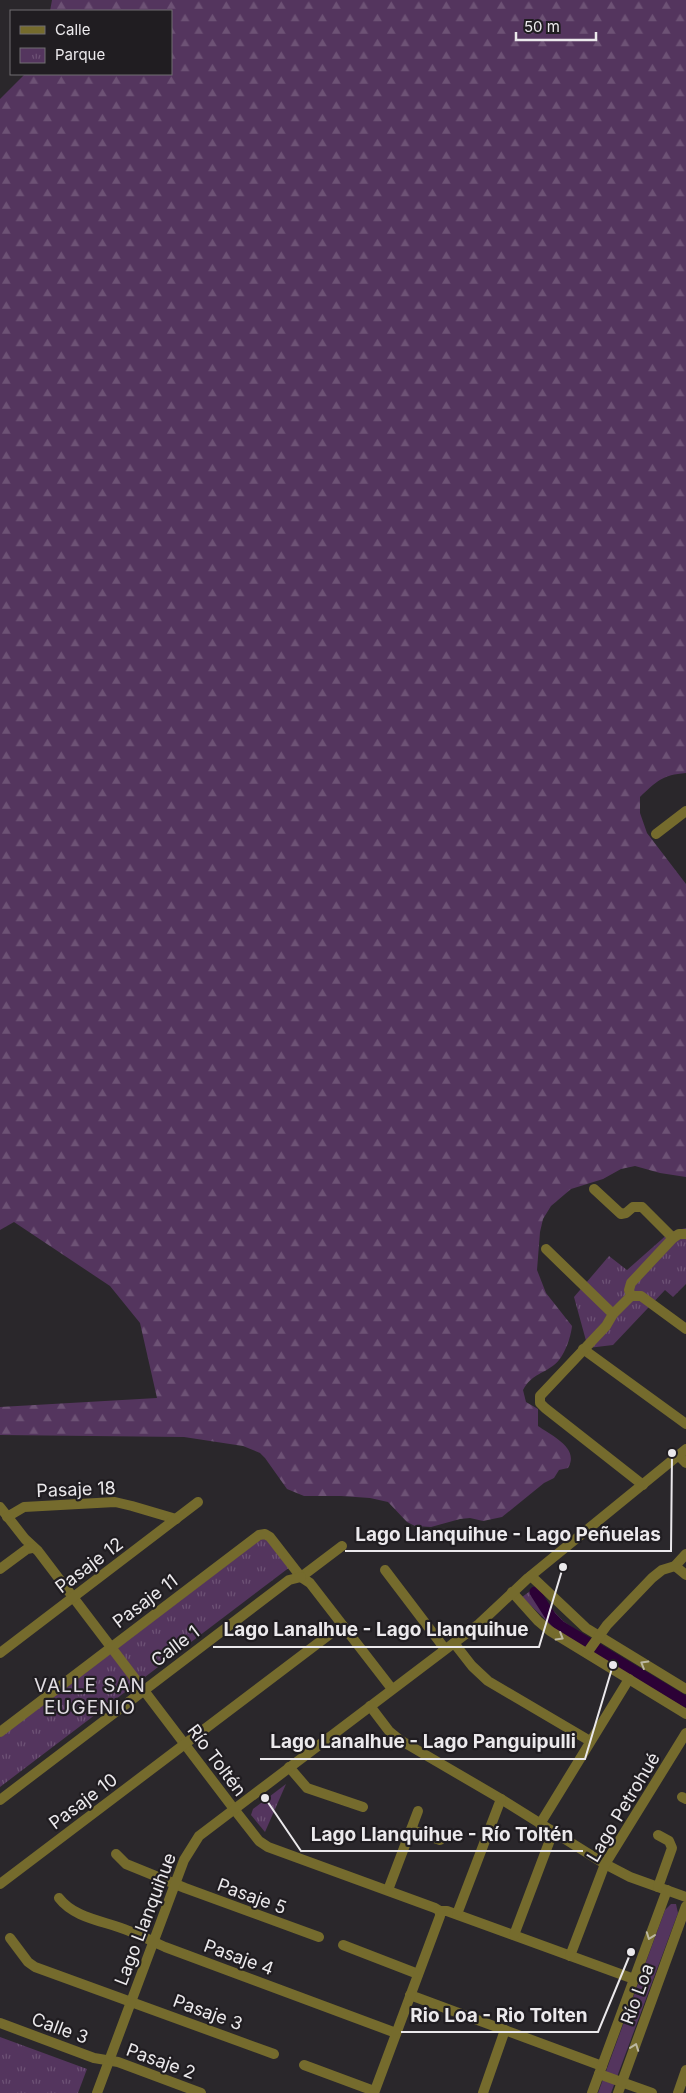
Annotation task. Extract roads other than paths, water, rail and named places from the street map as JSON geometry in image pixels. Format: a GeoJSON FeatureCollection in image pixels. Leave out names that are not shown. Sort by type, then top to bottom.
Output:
{"type":"FeatureCollection","features":[{"type":"Feature","properties":{"kind":"street"},"geometry":{"type":"LineString","coordinates":[[656,834],[686,811]]}},
{"type":"Feature","properties":{"kind":"street"},"geometry":{"type":"LineString","coordinates":[[594,1189],[621,1214],[626,1213],[633,1207],[642,1207],[673,1238]]}},
{"type":"Feature","properties":{"kind":"street"},"geometry":{"type":"LineString","coordinates":[[643,1485],[544,1408],[540,1403],[540,1396],[543,1390],[606,1326],[630,1296],[630,1284],[673,1238],[679,1234],[686,1234]]}},
{"type":"Feature","properties":{"kind":"street"},"geometry":{"type":"LineString","coordinates":[[546,1250],[614,1314]]}},
{"type":"Feature","properties":{"kind":"street"},"geometry":{"type":"LineString","coordinates":[[630,1296],[641,1296],[686,1329]]}},
{"type":"Feature","properties":{"kind":"street"},"geometry":{"type":"LineString","coordinates":[[583,1349],[686,1424]]}},
{"type":"Feature","properties":{"kind":"street"},"geometry":{"type":"LineString","coordinates":[[682,1452],[686,1463]]}},
{"type":"Feature","properties":{"kind":"street","name":"Lago Llanquihue"},"geometry":{"type":"LineString","coordinates":[[97,2093],[175,1883],[193,1844],[206,1830],[488,1616],[512,1592],[682,1452]]}},
{"type":"Feature","properties":{"kind":"street","name":"Pasaje 18"},"geometry":{"type":"LineString","coordinates":[[7,1517],[24,1507],[115,1502],[176,1519]]}},
{"type":"Feature","properties":{"kind":"street","name":"Pasaje 12"},"geometry":{"type":"LineString","coordinates":[[0,1653],[198,1502]]}},
{"type":"Feature","properties":{"kind":"street","name":"Río Toltén"},"geometry":{"type":"LineString","coordinates":[[0,1507],[32,1548],[38,1551],[234,1809],[260,1841],[268,1847],[388,1890],[440,1911],[445,1910],[634,1979]]}},
{"type":"Feature","properties":{"kind":"street","name":"Pasaje 11"},"geometry":{"type":"LineString","coordinates":[[0,1732],[259,1535],[265,1534],[270,1537],[301,1577],[310,1583],[392,1689]]}},
{"type":"Feature","properties":{"kind":"street","name":"Calle 1"},"geometry":{"type":"LineString","coordinates":[[0,1800],[289,1580],[301,1577],[342,1546]]}},
{"type":"Feature","properties":{"kind":"street"},"geometry":{"type":"LineString","coordinates":[[0,1569],[27,1549],[32,1548]]}},
{"type":"Feature","properties":{"kind":"street"},"geometry":{"type":"LineString","coordinates":[[587,1653],[598,1636],[652,1578],[662,1570],[675,1566],[686,1554]]}},
{"type":"Feature","properties":{"kind":"street"},"geometry":{"type":"LineString","coordinates":[[675,1566],[686,1575]]}},
{"type":"Feature","properties":{"kind":"street"},"geometry":{"type":"LineString","coordinates":[[385,1570],[445,1649]]}},
{"type":"Feature","properties":{"kind":"street"},"geometry":{"type":"LineString","coordinates":[[532,1576],[569,1613],[598,1636],[686,1689]]}},
{"type":"Feature","properties":{"kind":"street"},"geometry":{"type":"LineString","coordinates":[[512,1592],[543,1626],[686,1714]]}},
{"type":"Feature","properties":{"kind":"street","name":"Pasaje 10"},"geometry":{"type":"LineString","coordinates":[[0,1884],[342,1625]]}},
{"type":"Feature","properties":{"kind":"street"},"geometry":{"type":"LineString","coordinates":[[454,1643],[472,1666],[488,1681],[590,1741]]}},
{"type":"Feature","properties":{"kind":"street"},"geometry":{"type":"LineString","coordinates":[[540,1824],[629,1678]]}},
{"type":"Feature","properties":{"kind":"street"},"geometry":{"type":"LineString","coordinates":[[370,1706],[396,1738],[501,1799],[605,1864],[630,1877],[686,1897]]}},
{"type":"Feature","properties":{"kind":"street","name":"Lago Petrohué"},"geometry":{"type":"LineString","coordinates":[[570,1956],[605,1864],[686,1732]]}},
{"type":"Feature","properties":{"kind":"street"},"geometry":{"type":"LineString","coordinates":[[290,1767],[307,1788],[363,1807]]}},
{"type":"Feature","properties":{"kind":"street"},"geometry":{"type":"LineString","coordinates":[[456,1914],[501,1799]]}},
{"type":"Feature","properties":{"kind":"street"},"geometry":{"type":"LineString","coordinates":[[388,1890],[418,1811]]}},
{"type":"Feature","properties":{"kind":"street"},"geometry":{"type":"LineString","coordinates":[[412,1830],[440,1840]]}},
{"type":"Feature","properties":{"kind":"street"},"geometry":{"type":"LineString","coordinates":[[514,1935],[552,1832]]}},
{"type":"Feature","properties":{"kind":"street","name":"Río Loa"},"geometry":{"type":"LineString","coordinates":[[592,2093],[634,1979],[662,1889],[672,1848],[669,1841],[658,1835]]}},
{"type":"Feature","properties":{"kind":"street","name":"Pasaje 5"},"geometry":{"type":"LineString","coordinates":[[116,1854],[126,1864],[319,1937]]}},
{"type":"Feature","properties":{"kind":"street","name":"Pasaje 4"},"geometry":{"type":"LineString","coordinates":[[59,1898],[67,1907],[78,1913],[129,1930],[153,1942],[396,2033]]}},
{"type":"Feature","properties":{"kind":"street","name":"Río Loa"},"geometry":{"type":"LineString","coordinates":[[618,2093],[686,1906]]}},
{"type":"Feature","properties":{"kind":"street"},"geometry":{"type":"LineString","coordinates":[[304,2065],[374,2092],[440,1911]]}},
{"type":"Feature","properties":{"kind":"street","name":"Pasaje 3"},"geometry":{"type":"LineString","coordinates":[[10,1938],[28,1962],[35,1967],[274,2054]]}},
{"type":"Feature","properties":{"kind":"street"},"geometry":{"type":"LineString","coordinates":[[343,1945],[418,1974]]}},
{"type":"Feature","properties":{"kind":"street"},"geometry":{"type":"LineString","coordinates":[[410,1995],[505,2030],[601,2070],[622,2082],[652,2093]]}},
{"type":"Feature","properties":{"kind":"street","name":"Calle 3"},"geometry":{"type":"LineString","coordinates":[[0,2023],[94,2058],[109,2060]]}},
{"type":"Feature","properties":{"kind":"street"},"geometry":{"type":"LineString","coordinates":[[483,2093],[505,2030]]}},
{"type":"Feature","properties":{"kind":"street","name":"Pasaje 2"},"geometry":{"type":"LineString","coordinates":[[109,2060],[201,2093]]}},
{"type":"Feature","properties":{"kind":"street"},"geometry":{"type":"LineString","coordinates":[[678,2093],[686,2070]]}},
{"type":"Feature","properties":{"kind":"waterway"},"geometry":{"type":"LineString","coordinates":[[535,1592],[551,1617],[560,1626],[686,1702]]}},
{"type":"Feature","properties":{"kind":"place","name":"Lago Llanquihue - Lago Peñuelas"},"geometry":{"type":"Point","coordinates":[672,1453]}},
{"type":"Feature","properties":{"kind":"place","name":"Lago Lanalhue - Lago Llanquihue"},"geometry":{"type":"Point","coordinates":[563,1567]}},
{"type":"Feature","properties":{"kind":"place","name":"Lago Lanalhue - Lago Panguipulli"},"geometry":{"type":"Point","coordinates":[613,1665]}},
{"type":"Feature","properties":{"kind":"place","name":"Lago Llanquihue - Río Toltén"},"geometry":{"type":"Point","coordinates":[265,1798]}},
{"type":"Feature","properties":{"kind":"place","name":"Rio Loa - Rio Tolten"},"geometry":{"type":"Point","coordinates":[631,1952]}},
{"type":"Feature","properties":{"kind":"district","name":"VALLE SAN EUGENIO"},"geometry":{"type":"Point","coordinates":[90,1696]}}]}
